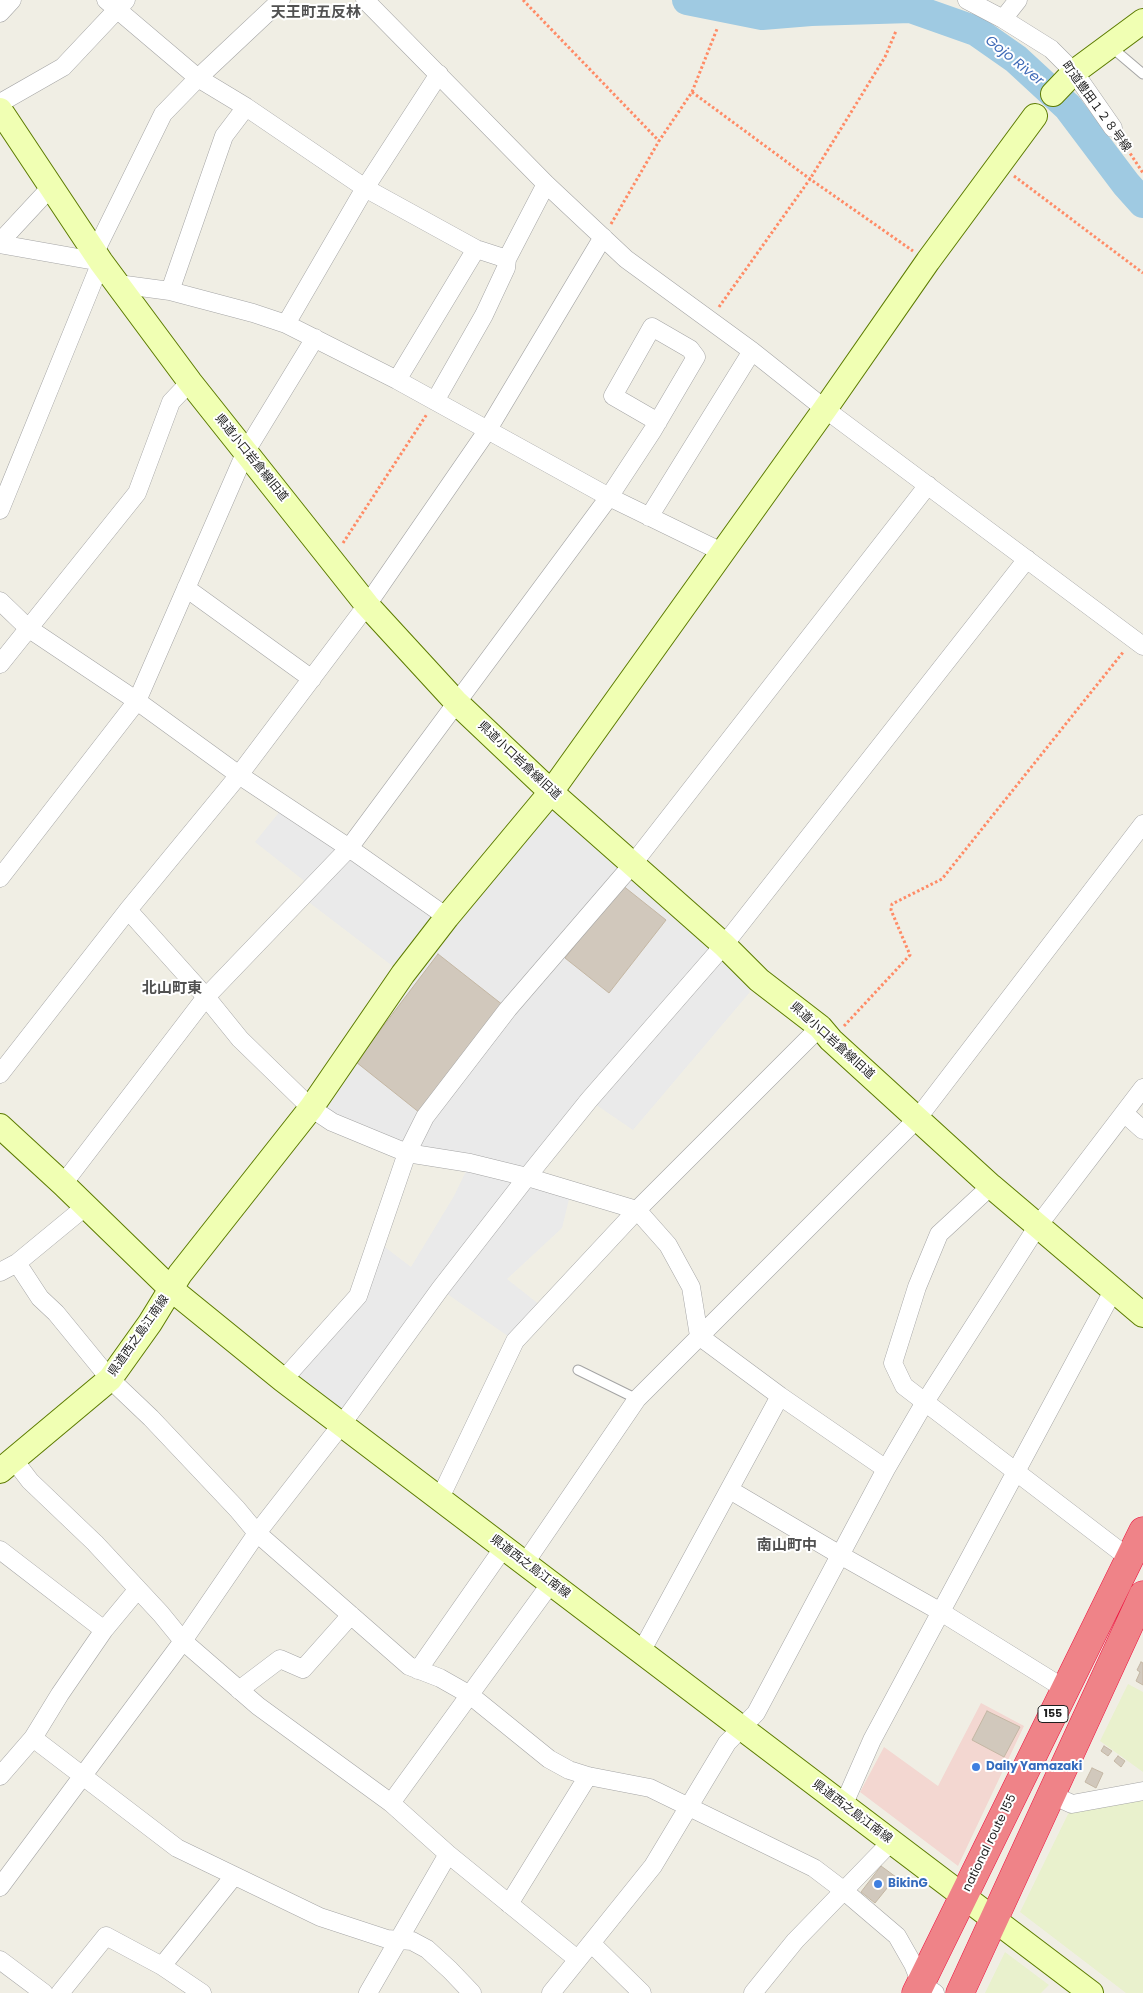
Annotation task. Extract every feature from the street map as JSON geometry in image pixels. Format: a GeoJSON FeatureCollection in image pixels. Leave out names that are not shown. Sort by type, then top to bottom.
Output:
{"type":"FeatureCollection","features":[{"type":"Feature","properties":{"kind":"highway","name":"national route 155"},"geometry":{"type":"LineString","coordinates":[[924,1990],[963,1896],[1143,1532]]}},
{"type":"Feature","properties":{"kind":"highway","name":"155"},"geometry":{"type":"LineString","coordinates":[[960,1993],[995,1921],[1050,1794],[1141,1608]]}},
{"type":"Feature","properties":{"kind":"street"},"geometry":{"type":"LineString","coordinates":[[0,14],[12,0]]}},
{"type":"Feature","properties":{"kind":"street"},"geometry":{"type":"LineString","coordinates":[[0,510],[98,257],[164,114],[198,78],[281,0]]}},
{"type":"Feature","properties":{"kind":"street"},"geometry":{"type":"LineString","coordinates":[[365,0],[546,184],[626,259],[752,351],[825,409],[1138,642]]}},
{"type":"Feature","properties":{"kind":"street","name":"町道豊田１２８号線"},"geometry":{"type":"LineString","coordinates":[[967,0],[1003,19],[1051,49],[1114,128]]}},
{"type":"Feature","properties":{"kind":"street"},"geometry":{"type":"LineString","coordinates":[[1003,19],[1018,0]]}},
{"type":"Feature","properties":{"kind":"street"},"geometry":{"type":"LineString","coordinates":[[0,103],[64,67],[116,3],[198,78],[365,188],[476,249],[507,259]]}},
{"type":"Feature","properties":{"kind":"street"},"geometry":{"type":"LineString","coordinates":[[0,1126],[171,1289],[180,1274],[311,1108],[403,974],[447,917],[551,792],[928,262],[1035,116],[1072,74],[1143,21]]}},
{"type":"Feature","properties":{"kind":"street"},"geometry":{"type":"LineString","coordinates":[[286,324],[365,188],[439,74]]}},
{"type":"Feature","properties":{"kind":"street"},"geometry":{"type":"LineString","coordinates":[[170,291],[224,136],[246,108]]}},
{"type":"Feature","properties":{"kind":"street","name":"県道小口岩倉線旧道"},"geometry":{"type":"LineString","coordinates":[[0,110],[98,257],[190,382],[367,605],[457,703],[551,792],[724,945],[759,980],[826,1034],[990,1186],[1143,1315]]}},
{"type":"Feature","properties":{"kind":"street"},"geometry":{"type":"LineString","coordinates":[[435,402],[484,315],[506,268],[507,259],[546,184]]}},
{"type":"Feature","properties":{"kind":"street"},"geometry":{"type":"LineString","coordinates":[[0,243],[51,187]]}},
{"type":"Feature","properties":{"kind":"street"},"geometry":{"type":"LineString","coordinates":[[0,1074],[128,910],[239,775],[367,605],[486,431],[603,237]]}},
{"type":"Feature","properties":{"kind":"street"},"geometry":{"type":"LineString","coordinates":[[0,243],[98,257]]}},
{"type":"Feature","properties":{"kind":"street"},"geometry":{"type":"LineString","coordinates":[[397,380],[476,249]]}},
{"type":"Feature","properties":{"kind":"street"},"geometry":{"type":"LineString","coordinates":[[118,284],[170,291],[253,313],[286,324],[397,380],[609,498],[722,552]]}},
{"type":"Feature","properties":{"kind":"street"},"geometry":{"type":"LineString","coordinates":[[63,1184],[206,997],[349,848],[609,498],[658,422],[696,357],[690,349],[652,327],[614,396],[658,422]]}},
{"type":"Feature","properties":{"kind":"street"},"geometry":{"type":"LineString","coordinates":[[0,878],[137,701],[246,451],[315,338]]}},
{"type":"Feature","properties":{"kind":"street"},"geometry":{"type":"LineString","coordinates":[[649,517],[752,351]]}},
{"type":"Feature","properties":{"kind":"street"},"geometry":{"type":"LineString","coordinates":[[0,664],[137,493],[171,402],[190,382]]}},
{"type":"Feature","properties":{"kind":"street"},"geometry":{"type":"LineString","coordinates":[[283,1380],[358,1296],[407,1153],[424,1117],[508,1009],[632,865],[928,485]]}},
{"type":"Feature","properties":{"kind":"street"},"geometry":{"type":"LineString","coordinates":[[0,1887],[183,1641],[257,1533],[342,1424],[440,1289],[589,1100],[724,945],[1028,559]]}},
{"type":"Feature","properties":{"kind":"street"},"geometry":{"type":"LineString","coordinates":[[186,588],[312,679]]}},
{"type":"Feature","properties":{"kind":"street"},"geometry":{"type":"LineString","coordinates":[[0,601],[28,628],[137,701],[239,775],[349,848],[447,917]]}},
{"type":"Feature","properties":{"kind":"street"},"geometry":{"type":"LineString","coordinates":[[525,1563],[637,1398],[917,1119],[1143,824]]}},
{"type":"Feature","properties":{"kind":"street"},"geometry":{"type":"LineString","coordinates":[[128,910],[206,997],[240,1039],[311,1108],[332,1122],[407,1153],[470,1163],[527,1177],[637,1210],[668,1245],[691,1287],[699,1336],[780,1396],[886,1469]]}},
{"type":"Feature","properties":{"kind":"street"},"geometry":{"type":"LineString","coordinates":[[440,1498],[515,1341],[637,1210],[826,1034]]}},
{"type":"Feature","properties":{"kind":"street"},"geometry":{"type":"LineString","coordinates":[[551,1993],[653,1866],[727,1743],[756,1713],[886,1469],[925,1402],[1037,1227],[1143,1088]]}},
{"type":"Feature","properties":{"kind":"street"},"geometry":{"type":"LineString","coordinates":[[1124,1113],[1143,1130]]}},
{"type":"Feature","properties":{"kind":"street"},"geometry":{"type":"LineString","coordinates":[[990,1186],[939,1234],[917,1287],[894,1363],[904,1386],[1130,1558]]}},
{"type":"Feature","properties":{"kind":"street"},"geometry":{"type":"LineString","coordinates":[[0,1272],[17,1263],[85,1207]]}},
{"type":"Feature","properties":{"kind":"street"},"geometry":{"type":"LineString","coordinates":[[17,1263],[40,1298],[56,1313],[110,1379],[151,1418],[218,1488],[257,1533],[409,1666],[440,1678],[470,1694],[549,1759],[569,1770],[588,1776],[650,1788],[814,1868],[897,1936],[913,1964],[924,1990]]}},
{"type":"Feature","properties":{"kind":"street","name":"県道西之島江南線"},"geometry":{"type":"LineString","coordinates":[[7,1465],[110,1379],[150,1323],[171,1289],[283,1380],[1091,1993]]}},
{"type":"Feature","properties":{"kind":"street"},"geometry":{"type":"LineString","coordinates":[[843,1806],[872,1740],[940,1612],[1018,1472],[1114,1290]]}},
{"type":"Feature","properties":{"kind":"street"},"geometry":{"type":"LineString","coordinates":[[641,1652],[780,1396]]}},
{"type":"Feature","properties":{"kind":"street"},"geometry":{"type":"LineString","coordinates":[[7,1465],[30,1481],[95,1543],[183,1641],[239,1690],[258,1706],[391,1803],[448,1854],[577,1959]]}},
{"type":"Feature","properties":{"kind":"street"},"geometry":{"type":"LineString","coordinates":[[730,1490],[940,1612],[1065,1689]]}},
{"type":"Feature","properties":{"kind":"street"},"geometry":{"type":"LineString","coordinates":[[418,1670],[504,1547]]}},
{"type":"Feature","properties":{"kind":"street"},"geometry":{"type":"LineString","coordinates":[[0,1550],[104,1630]]}},
{"type":"Feature","properties":{"kind":"street"},"geometry":{"type":"LineString","coordinates":[[391,1803],[551,1583]]}},
{"type":"Feature","properties":{"kind":"street"},"geometry":{"type":"LineString","coordinates":[[0,1776],[33,1738],[60,1694],[104,1630],[138,1589]]}},
{"type":"Feature","properties":{"kind":"street"},"geometry":{"type":"LineString","coordinates":[[239,1690],[280,1659],[303,1669],[351,1615]]}},
{"type":"Feature","properties":{"kind":"street"},"geometry":{"type":"LineString","coordinates":[[33,1738],[177,1848],[320,1917],[387,1939],[412,1941],[427,1949],[472,1993]]}},
{"type":"Feature","properties":{"kind":"street"},"geometry":{"type":"LineString","coordinates":[[509,1904],[588,1776]]}},
{"type":"Feature","properties":{"kind":"street"},"geometry":{"type":"LineString","coordinates":[[1050,1794],[1072,1804],[1143,1791]]}},
{"type":"Feature","properties":{"kind":"street"},"geometry":{"type":"LineString","coordinates":[[753,1993],[795,1941],[891,1842]]}},
{"type":"Feature","properties":{"kind":"street"},"geometry":{"type":"LineString","coordinates":[[368,1993],[448,1854]]}},
{"type":"Feature","properties":{"kind":"street"},"geometry":{"type":"LineString","coordinates":[[162,1966],[234,1876]]}},
{"type":"Feature","properties":{"kind":"street"},"geometry":{"type":"LineString","coordinates":[[60,1993],[106,1936],[162,1966],[196,1991]]}},
{"type":"Feature","properties":{"kind":"street"},"geometry":{"type":"LineString","coordinates":[[591,1943],[642,1993]]}},
{"type":"Feature","properties":{"kind":"street"},"geometry":{"type":"LineString","coordinates":[[2,1965],[44,1993]]}},
{"type":"Feature","properties":{"kind":"lane"},"geometry":{"type":"LineString","coordinates":[[1109,46],[1143,74]]}},
{"type":"Feature","properties":{"kind":"lane"},"geometry":{"type":"LineString","coordinates":[[578,1370],[637,1398]]}},
{"type":"Feature","properties":{"kind":"path"},"geometry":{"type":"LineString","coordinates":[[523,0],[659,141]]}},
{"type":"Feature","properties":{"kind":"path"},"geometry":{"type":"LineString","coordinates":[[603,237],[659,141],[692,92],[717,29]]}},
{"type":"Feature","properties":{"kind":"path"},"geometry":{"type":"LineString","coordinates":[[710,320],[810,179],[885,57],[896,31]]}},
{"type":"Feature","properties":{"kind":"path"},"geometry":{"type":"LineString","coordinates":[[692,92],[810,179],[928,262]]}},
{"type":"Feature","properties":{"kind":"path","name":"町道豊田１２８号線"},"geometry":{"type":"LineString","coordinates":[[1114,128],[1143,172]]}},
{"type":"Feature","properties":{"kind":"path"},"geometry":{"type":"LineString","coordinates":[[999,165],[1143,273]]}},
{"type":"Feature","properties":{"kind":"path"},"geometry":{"type":"LineString","coordinates":[[332,561],[435,402]]}},
{"type":"Feature","properties":{"kind":"path"},"geometry":{"type":"LineString","coordinates":[[826,1034],[910,955],[891,910],[892,904],[942,879],[1138,642]]}},
{"type":"Feature","properties":{"kind":"shaded area"},"geometry":{"type":"Polygon","coordinates":[[[551,792],[724,945],[750,992],[633,1130],[589,1100],[527,1177],[571,1191],[562,1228],[507,1279],[545,1309],[515,1341],[440,1289],[342,1424],[283,1380],[358,1296],[377,1241],[411,1267],[454,1196],[470,1163],[427,1152],[311,1108],[403,974],[302,897],[312,887],[255,842],[285,805],[447,917],[551,792]]]}},
{"type":"Feature","properties":{"kind":"shaded area","name":"Daily Yamazaki"},"geometry":{"type":"Polygon","coordinates":[[[981,1703],[1024,1726],[958,1866],[860,1792],[884,1747],[938,1786],[981,1703]]]}},
{"type":"Feature","properties":{"kind":"green space"},"geometry":{"type":"Polygon","coordinates":[[[1128,1684],[1143,1692],[1143,1772],[1100,1741],[1128,1684]]]}},
{"type":"Feature","properties":{"kind":"green space"},"geometry":{"type":"Polygon","coordinates":[[[1143,1794],[1143,1993],[1126,1993],[1020,1912],[1071,1808],[1143,1794]]]}},
{"type":"Feature","properties":{"kind":"green space"},"geometry":{"type":"Polygon","coordinates":[[[1005,1952],[1049,1985],[1041,1993],[985,1993],[1005,1952]]]}},
{"type":"Feature","properties":{"kind":"building"},"geometry":{"type":"Polygon","coordinates":[[[622,885],[666,920],[609,993],[565,958],[622,885]]]}},
{"type":"Feature","properties":{"kind":"building"},"geometry":{"type":"Polygon","coordinates":[[[438,954],[508,1009],[425,1117],[356,1062],[438,954]]]}},
{"type":"Feature","properties":{"kind":"building"},"geometry":{"type":"Polygon","coordinates":[[[1141,1662],[1143,1663],[1143,1685],[1136,1681],[1140,1672],[1137,1670],[1141,1662]]]}},
{"type":"Feature","properties":{"kind":"building"},"geometry":{"type":"Polygon","coordinates":[[[987,1711],[1020,1727],[1004,1757],[972,1740],[987,1711]]]}},
{"type":"Feature","properties":{"kind":"building"},"geometry":{"type":"Polygon","coordinates":[[[1104,1746],[1112,1751],[1108,1756],[1101,1751],[1104,1746]]]}},
{"type":"Feature","properties":{"kind":"building"},"geometry":{"type":"Polygon","coordinates":[[[1118,1756],[1125,1761],[1121,1767],[1114,1761],[1118,1756]]]}},
{"type":"Feature","properties":{"kind":"building"},"geometry":{"type":"Polygon","coordinates":[[[1092,1768],[1103,1773],[1096,1788],[1085,1782],[1092,1768]]]}},
{"type":"Feature","properties":{"kind":"building","name":"BikinG"},"geometry":{"type":"Polygon","coordinates":[[[881,1866],[896,1877],[875,1903],[861,1892],[881,1866]]]}},
{"type":"Feature","properties":{"kind":"waterway","name":"Gojo River"},"geometry":{"type":"LineString","coordinates":[[687,0],[762,15],[811,11],[911,8],[976,31],[1016,59],[1068,107],[1126,184],[1143,203]]}},
{"type":"Feature","properties":{"kind":"place","name":"Daily Yamazaki"},"geometry":{"type":"Point","coordinates":[976,1767]}},
{"type":"Feature","properties":{"kind":"place","name":"BikinG"},"geometry":{"type":"Point","coordinates":[878,1884]}},
{"type":"Feature","properties":{"kind":"district","name":"天王町五反林"},"geometry":{"type":"Point","coordinates":[316,13]}},
{"type":"Feature","properties":{"kind":"district","name":"北山町東"},"geometry":{"type":"Point","coordinates":[172,989]}},
{"type":"Feature","properties":{"kind":"district","name":"南山町中"},"geometry":{"type":"Point","coordinates":[787,1546]}}]}
